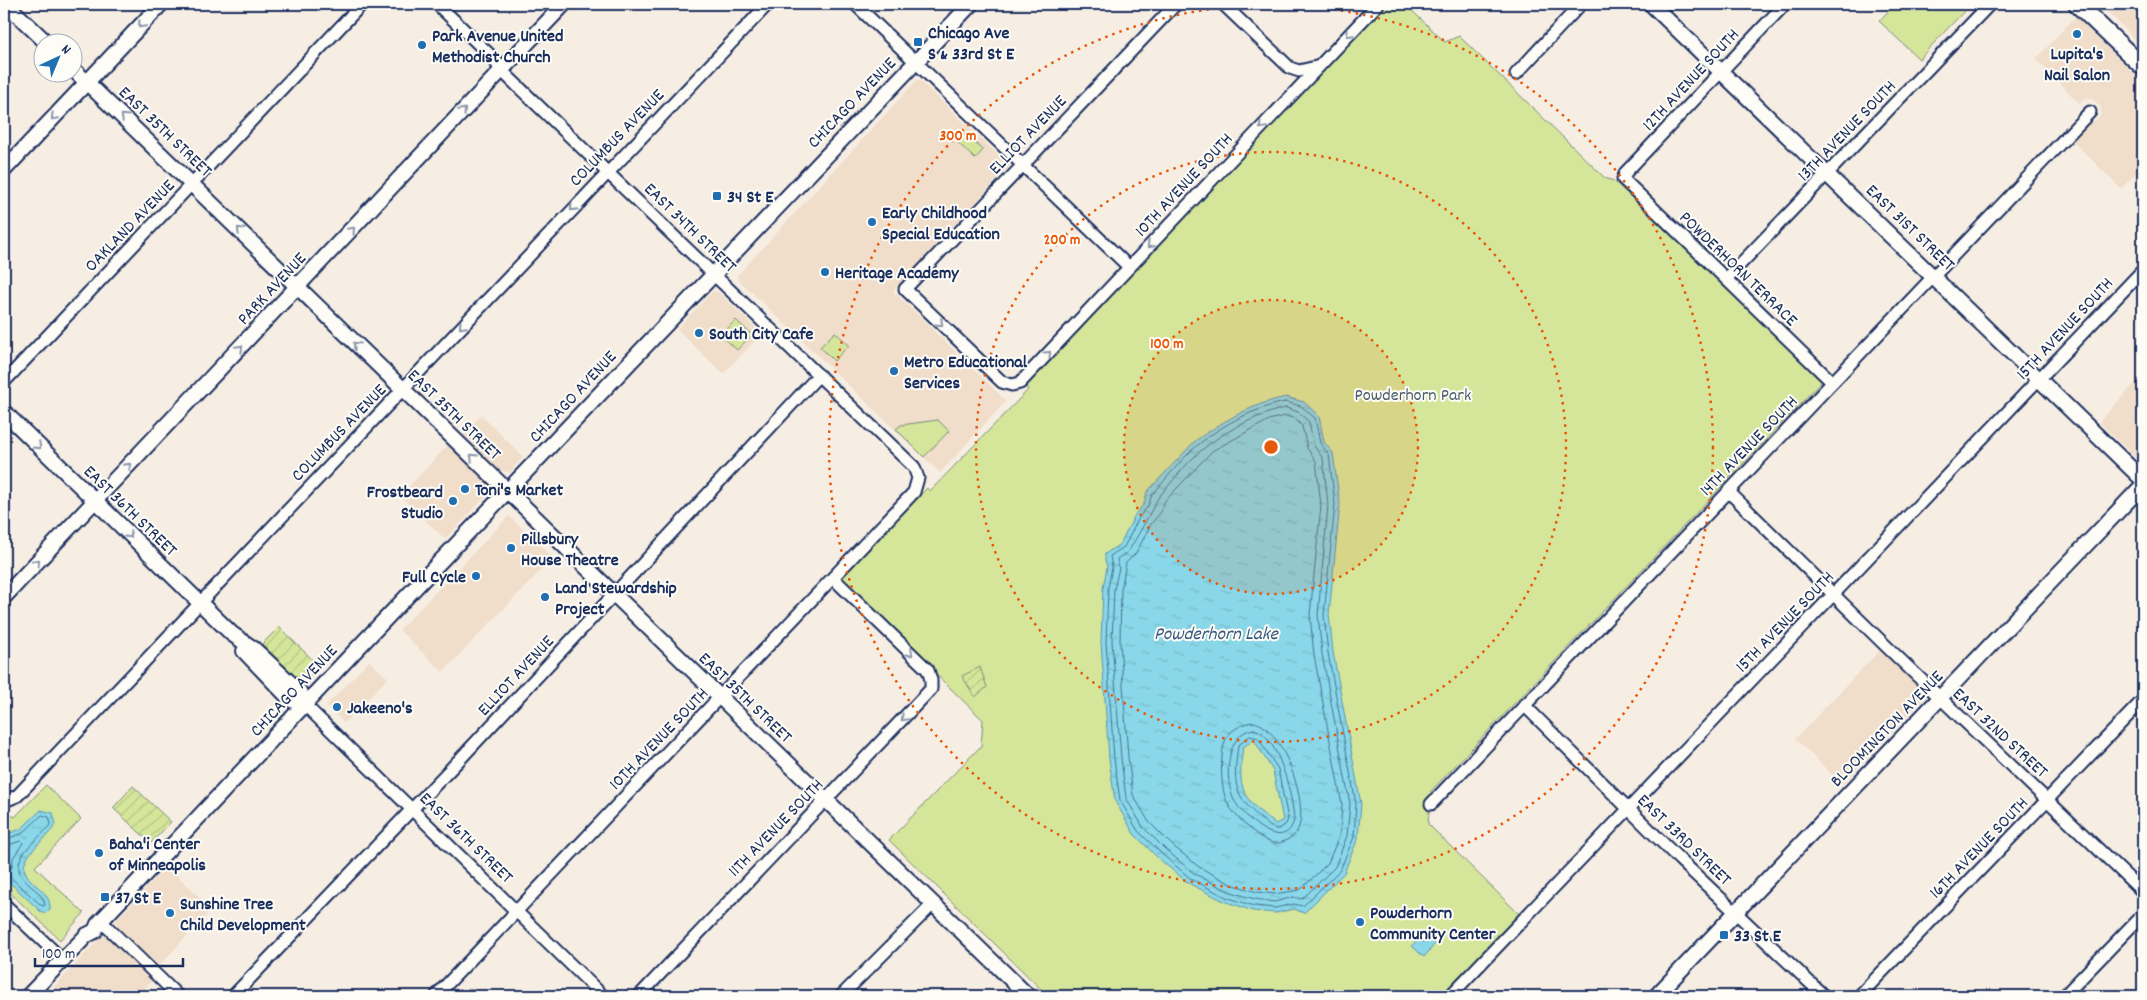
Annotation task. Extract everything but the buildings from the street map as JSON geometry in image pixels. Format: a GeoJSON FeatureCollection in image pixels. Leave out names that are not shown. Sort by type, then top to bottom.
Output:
{"type":"FeatureCollection","features":[{"type":"Feature","properties":{"kind":"main road"},"geometry":{"type":"LineString","coordinates":[[2077,4],[2141,62]]}},
{"type":"Feature","properties":{"kind":"street"},"geometry":{"type":"LineString","coordinates":[[6,4],[35,32]]}},
{"type":"Feature","properties":{"kind":"street"},"geometry":{"type":"LineString","coordinates":[[4,170],[161,4]]}},
{"type":"Feature","properties":{"kind":"street","name":"OAKLAND AVENUE"},"geometry":{"type":"LineString","coordinates":[[4,382],[362,4]]}},
{"type":"Feature","properties":{"kind":"street","name":"EAST 34TH STREET"},"geometry":{"type":"LineString","coordinates":[[437,4],[492,57],[502,71],[914,467],[918,478]]}},
{"type":"Feature","properties":{"kind":"street","name":"PARK AVENUE"},"geometry":{"type":"LineString","coordinates":[[4,597],[299,287],[564,4]]}},
{"type":"Feature","properties":{"kind":"street","name":"COLUMBUS AVENUE"},"geometry":{"type":"LineString","coordinates":[[4,798],[8,800],[16,797],[768,4]]}},
{"type":"Feature","properties":{"kind":"street"},"geometry":{"type":"LineString","coordinates":[[855,4],[1129,267]]}},
{"type":"Feature","properties":{"kind":"street","name":"CHICAGO AVENUE"},"geometry":{"type":"LineString","coordinates":[[28,996],[95,928],[971,4]]}},
{"type":"Feature","properties":{"kind":"street","name":"ELLIOT AVENUE"},"geometry":{"type":"LineString","coordinates":[[1012,385],[1002,382],[905,289],[1176,4]]}},
{"type":"Feature","properties":{"kind":"street"},"geometry":{"type":"LineString","coordinates":[[1222,4],[1290,68],[1308,71],[1319,65]]}},
{"type":"Feature","properties":{"kind":"street","name":"10TH AVENUE SOUTH"},"geometry":{"type":"LineString","coordinates":[[1012,385],[1020,383],[1378,4]]}},
{"type":"Feature","properties":{"kind":"street"},"geometry":{"type":"LineString","coordinates":[[1516,74],[1581,4]]}},
{"type":"Feature","properties":{"kind":"street","name":"EAST 31ST STREET"},"geometry":{"type":"LineString","coordinates":[[1651,4],[2143,480]]}},
{"type":"Feature","properties":{"kind":"street","name":"12TH AVENUE SOUTH"},"geometry":{"type":"LineString","coordinates":[[1623,179],[1626,172],[1785,4]]}},
{"type":"Feature","properties":{"kind":"street","name":"13TH AVENUE SOUTH"},"geometry":{"type":"LineString","coordinates":[[1726,279],[1990,4]]}},
{"type":"Feature","properties":{"kind":"street"},"geometry":{"type":"LineString","coordinates":[[1290,68],[1295,91]]}},
{"type":"Feature","properties":{"kind":"street","name":"EAST 35TH STREET"},"geometry":{"type":"LineString","coordinates":[[82,77],[1028,996]]}},
{"type":"Feature","properties":{"kind":"street","name":"14TH AVENUE SOUTH"},"geometry":{"type":"LineString","coordinates":[[1432,804],[1524,705],[2090,112]]}},
{"type":"Feature","properties":{"kind":"street","name":"POWDERHORN TERRACE"},"geometry":{"type":"LineString","coordinates":[[1623,179],[1832,382]]}},
{"type":"Feature","properties":{"kind":"street","name":"15TH AVENUE SOUTH"},"geometry":{"type":"LineString","coordinates":[[1453,995],[2143,270]]}},
{"type":"Feature","properties":{"kind":"street","name":"ELLIOT AVENUE"},"geometry":{"type":"LineString","coordinates":[[233,996],[615,594],[819,375]]}},
{"type":"Feature","properties":{"kind":"street","name":"EAST 36TH STREET"},"geometry":{"type":"LineString","coordinates":[[4,412],[199,603],[232,634],[254,649],[299,691],[305,705],[603,996]]}},
{"type":"Feature","properties":{"kind":"street","name":"10TH AVENUE SOUTH"},"geometry":{"type":"LineString","coordinates":[[436,996],[914,492],[918,478]]}},
{"type":"Feature","properties":{"kind":"street","name":"BLOOMINGTON AVENUE"},"geometry":{"type":"LineString","coordinates":[[1656,996],[2143,485]]}},
{"type":"Feature","properties":{"kind":"street","name":"EAST 32ND STREET"},"geometry":{"type":"LineString","coordinates":[[1728,491],[1940,698],[2143,892]]}},
{"type":"Feature","properties":{"kind":"street","name":"11TH AVENUE SOUTH"},"geometry":{"type":"LineString","coordinates":[[639,996],[931,689],[928,670],[833,578]]}},
{"type":"Feature","properties":{"kind":"street","name":"16TH AVENUE SOUTH"},"geometry":{"type":"LineString","coordinates":[[1859,996],[2143,700]]}},
{"type":"Feature","properties":{"kind":"street","name":"EAST 33RD STREET"},"geometry":{"type":"LineString","coordinates":[[1524,705],[1630,810],[1824,996]]}},
{"type":"Feature","properties":{"kind":"street"},"geometry":{"type":"LineString","coordinates":[[4,904],[63,960]]}},
{"type":"Feature","properties":{"kind":"street"},"geometry":{"type":"LineString","coordinates":[[841,996],[924,910],[933,904]]}},
{"type":"Feature","properties":{"kind":"street"},"geometry":{"type":"LineString","coordinates":[[2064,996],[2143,914]]}},
{"type":"Feature","properties":{"kind":"street"},"geometry":{"type":"LineString","coordinates":[[95,928],[178,996]]}},
{"type":"Feature","properties":{"kind":"shaded area"},"geometry":{"type":"Polygon","coordinates":[[[2099,4],[2143,4],[2143,44],[2136,42],[2099,4]]]}},
{"type":"Feature","properties":{"kind":"shaded area"},"geometry":{"type":"Polygon","coordinates":[[[2076,16],[2143,83],[2143,166],[2121,189],[2071,139],[2084,123],[2093,122],[2101,115],[2101,107],[2091,98],[2085,98],[2079,103],[2036,59],[2076,16]]]}},
{"type":"Feature","properties":{"kind":"shaded area","name":"Early Childhood Special Education"},"geometry":{"type":"Polygon","coordinates":[[[918,79],[1010,166],[893,291],[1006,401],[940,473],[736,277],[918,79]]]}},
{"type":"Feature","properties":{"kind":"shaded area"},"geometry":{"type":"Polygon","coordinates":[[[713,291],[718,292],[762,334],[723,374],[677,329],[713,291]]]}},
{"type":"Feature","properties":{"kind":"shaded area"},"geometry":{"type":"Polygon","coordinates":[[[2143,375],[2143,465],[2099,422],[2143,375]]]}},
{"type":"Feature","properties":{"kind":"shaded area"},"geometry":{"type":"Polygon","coordinates":[[[481,415],[523,457],[510,472],[500,471],[463,434],[481,415]]]}},
{"type":"Feature","properties":{"kind":"shaded area"},"geometry":{"type":"Polygon","coordinates":[[[450,443],[490,483],[492,488],[445,539],[400,496],[450,443]]]}},
{"type":"Feature","properties":{"kind":"shaded area"},"geometry":{"type":"Polygon","coordinates":[[[509,516],[553,558],[443,672],[399,630],[509,516]]]}},
{"type":"Feature","properties":{"kind":"shaded area"},"geometry":{"type":"Polygon","coordinates":[[[1881,649],[1925,690],[1925,697],[1842,784],[1795,739],[1881,649]]]}},
{"type":"Feature","properties":{"kind":"shaded area"},"geometry":{"type":"Polygon","coordinates":[[[369,661],[388,678],[344,723],[326,706],[369,661]]]}},
{"type":"Feature","properties":{"kind":"shaded area"},"geometry":{"type":"Polygon","coordinates":[[[167,866],[212,909],[159,966],[118,927],[116,921],[167,866]]]}},
{"type":"Feature","properties":{"kind":"shaded area"},"geometry":{"type":"Polygon","coordinates":[[[102,936],[109,937],[154,979],[136,996],[46,996],[102,936]]]}},
{"type":"Feature","properties":{"kind":"green space","name":"Powderhorn Park"},"geometry":{"type":"Polygon","coordinates":[[[1387,4],[1405,4],[1445,42],[1459,36],[1605,178],[1614,181],[1823,380],[1431,791],[1428,824],[1520,915],[1441,996],[1048,996],[889,840],[981,746],[983,720],[843,584],[842,578],[927,488],[930,491],[1028,390],[1025,386],[1387,4]]]}},
{"type":"Feature","properties":{"kind":"green space"},"geometry":{"type":"Polygon","coordinates":[[[1895,4],[1964,4],[1968,7],[1919,59],[1879,21],[1895,4]]]}},
{"type":"Feature","properties":{"kind":"green space"},"geometry":{"type":"Polygon","coordinates":[[[965,134],[983,150],[975,159],[957,142],[965,134]]]}},
{"type":"Feature","properties":{"kind":"green space"},"geometry":{"type":"Polygon","coordinates":[[[736,320],[752,335],[737,350],[721,335],[736,320]]]}},
{"type":"Feature","properties":{"kind":"green space"},"geometry":{"type":"Polygon","coordinates":[[[835,332],[849,345],[834,361],[820,347],[835,332]]]}},
{"type":"Feature","properties":{"kind":"green space"},"geometry":{"type":"Polygon","coordinates":[[[938,420],[949,431],[924,457],[896,429],[901,425],[938,420]]]}},
{"type":"Feature","properties":{"kind":"green space"},"geometry":{"type":"Polygon","coordinates":[[[279,627],[319,666],[302,683],[262,644],[279,627]]]}},
{"type":"Feature","properties":{"kind":"green space"},"geometry":{"type":"Polygon","coordinates":[[[980,667],[987,687],[975,697],[962,676],[980,667]]]}},
{"type":"Feature","properties":{"kind":"green space"},"geometry":{"type":"Polygon","coordinates":[[[46,785],[81,819],[35,867],[84,913],[60,940],[4,887],[4,812],[15,817],[46,785]]]}},
{"type":"Feature","properties":{"kind":"green space"},"geometry":{"type":"Polygon","coordinates":[[[133,786],[171,822],[151,843],[113,808],[133,786]]]}},
{"type":"Feature","properties":{"kind":"water","name":"Powderhorn Lake"},"geometry":{"type":"Polygon","coordinates":[[[1286,397],[1304,402],[1319,416],[1324,442],[1333,453],[1340,504],[1329,614],[1333,652],[1361,804],[1358,838],[1344,873],[1304,913],[1294,909],[1276,913],[1253,911],[1224,901],[1188,883],[1158,858],[1134,834],[1115,801],[1109,759],[1101,642],[1103,588],[1107,567],[1105,554],[1120,544],[1136,513],[1144,504],[1147,492],[1195,441],[1238,414],[1273,400],[1286,397]],[[1254,740],[1243,747],[1241,774],[1244,792],[1256,807],[1276,824],[1283,820],[1273,771],[1254,740]]]}},
{"type":"Feature","properties":{"kind":"water"},"geometry":{"type":"Polygon","coordinates":[[[41,810],[53,813],[56,824],[30,853],[24,865],[28,876],[47,897],[50,909],[46,913],[40,911],[4,877],[4,835],[21,829],[41,810]]]}},
{"type":"Feature","properties":{"kind":"water"},"geometry":{"type":"Polygon","coordinates":[[[1422,932],[1435,944],[1424,957],[1412,946],[1422,932]]]}},
{"type":"Feature","properties":{"kind":"place","name":"Lupita's Nail Salon"},"geometry":{"type":"Point","coordinates":[2077,34]}},
{"type":"Feature","properties":{"kind":"place","name":"Chicago Ave S & 33rd St E"},"geometry":{"type":"Point","coordinates":[918,42]}},
{"type":"Feature","properties":{"kind":"place","name":"Park Avenue United Methodist Church"},"geometry":{"type":"Point","coordinates":[422,45]}},
{"type":"Feature","properties":{"kind":"place","name":"34 St E"},"geometry":{"type":"Point","coordinates":[717,196]}},
{"type":"Feature","properties":{"kind":"place","name":"Early Childhood Special Education"},"geometry":{"type":"Point","coordinates":[872,222]}},
{"type":"Feature","properties":{"kind":"place","name":"Heritage Academy"},"geometry":{"type":"Point","coordinates":[825,272]}},
{"type":"Feature","properties":{"kind":"place","name":"South City Cafe"},"geometry":{"type":"Point","coordinates":[699,333]}},
{"type":"Feature","properties":{"kind":"place","name":"Metro Educational Services"},"geometry":{"type":"Point","coordinates":[894,371]}},
{"type":"Feature","properties":{"kind":"place","name":"Toni's Market"},"geometry":{"type":"Point","coordinates":[465,489]}},
{"type":"Feature","properties":{"kind":"place","name":"Frostbeard Studio"},"geometry":{"type":"Point","coordinates":[453,501]}},
{"type":"Feature","properties":{"kind":"place","name":"Pillsbury House Theatre"},"geometry":{"type":"Point","coordinates":[511,548]}},
{"type":"Feature","properties":{"kind":"place","name":"Full Cycle"},"geometry":{"type":"Point","coordinates":[476,576]}},
{"type":"Feature","properties":{"kind":"place","name":"Land Stewardship Project"},"geometry":{"type":"Point","coordinates":[545,597]}},
{"type":"Feature","properties":{"kind":"place","name":"Jakeeno's"},"geometry":{"type":"Point","coordinates":[337,707]}},
{"type":"Feature","properties":{"kind":"place","name":"Baha'i Center of Minneapolis"},"geometry":{"type":"Point","coordinates":[99,853]}},
{"type":"Feature","properties":{"kind":"place","name":"37 St E"},"geometry":{"type":"Point","coordinates":[105,897]}},
{"type":"Feature","properties":{"kind":"place","name":"Sunshine Tree Child Development"},"geometry":{"type":"Point","coordinates":[170,913]}},
{"type":"Feature","properties":{"kind":"place","name":"Powderhorn Community Center"},"geometry":{"type":"Point","coordinates":[1360,922]}},
{"type":"Feature","properties":{"kind":"place","name":"33 St E"},"geometry":{"type":"Point","coordinates":[1724,935]}}]}
